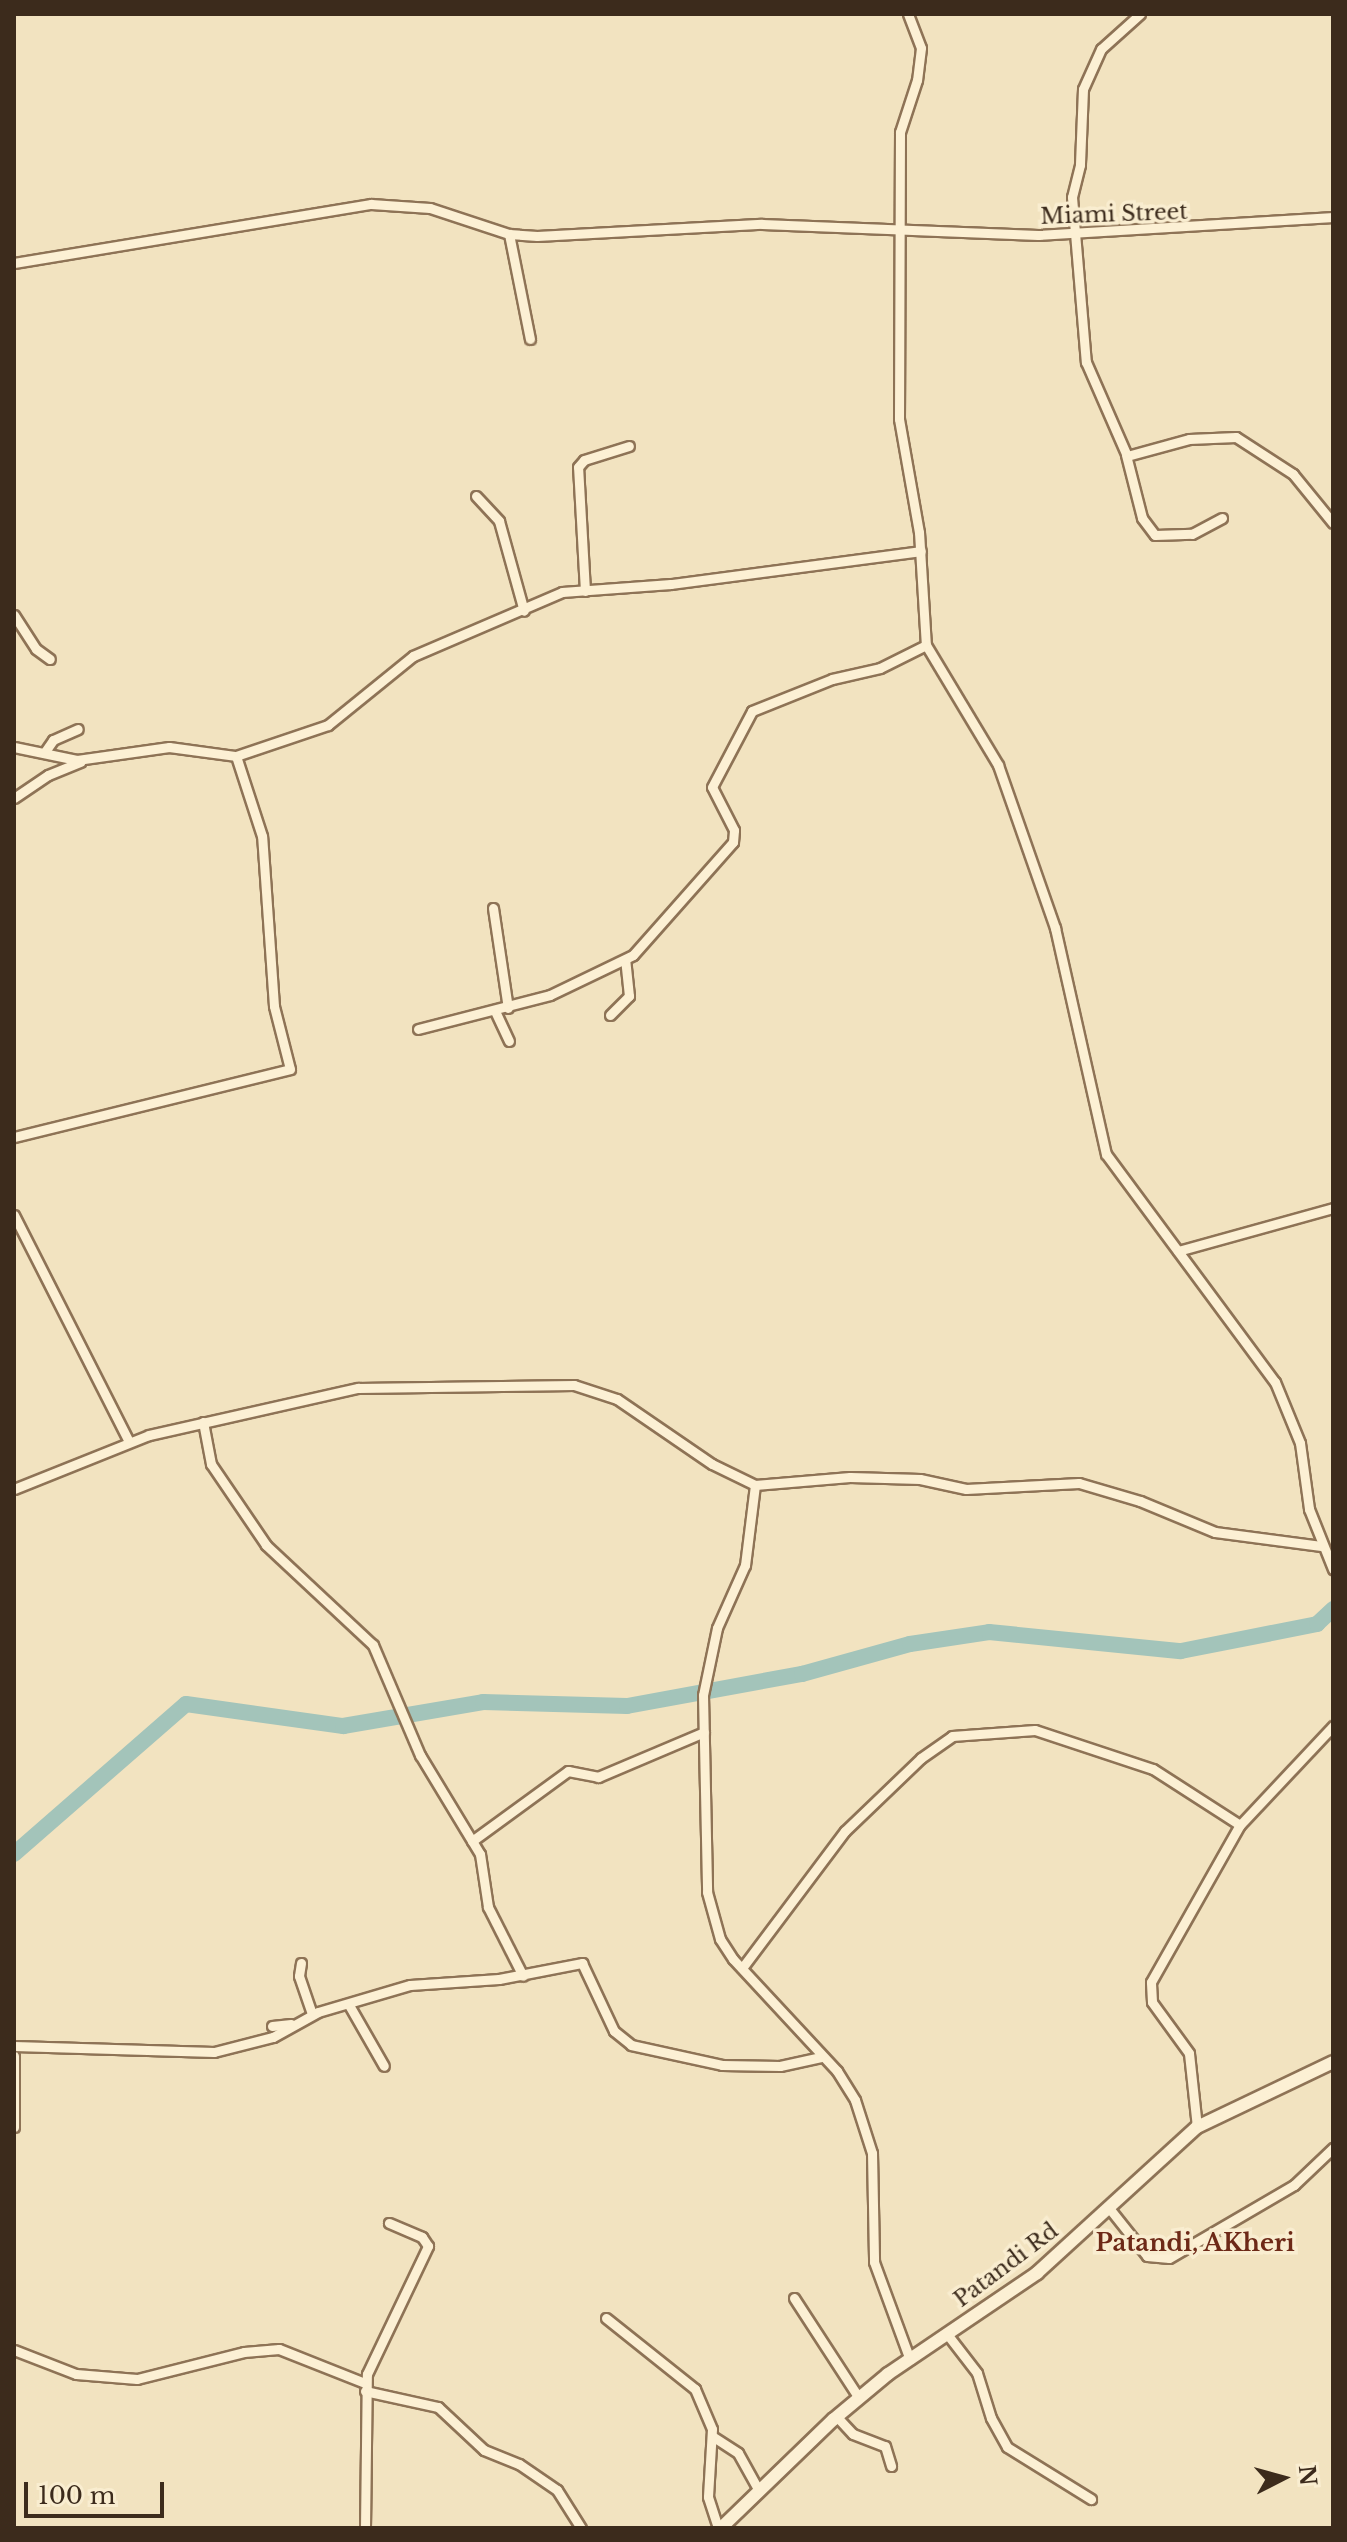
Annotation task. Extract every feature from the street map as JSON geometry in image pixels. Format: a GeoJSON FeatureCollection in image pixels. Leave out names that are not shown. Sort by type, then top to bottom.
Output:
{"type":"FeatureCollection","features":[{"type":"Feature","properties":{"kind":"street"},"geometry":{"type":"LineString","coordinates":[[908,14],[919,36],[920,63],[900,132],[897,229],[901,443],[921,551],[926,645],[998,765],[1055,928],[1106,1154],[1275,1382],[1300,1443],[1309,1509],[1321,1546],[1333,1569]]}},
{"type":"Feature","properties":{"kind":"street"},"geometry":{"type":"LineString","coordinates":[[1140,14],[1101,49],[1083,89],[1080,165],[1072,197],[1084,354],[1126,455],[1142,518],[1155,535],[1192,534],[1222,518]]}},
{"type":"Feature","properties":{"kind":"street","name":"Miami Street"},"geometry":{"type":"LineString","coordinates":[[14,263],[371,204],[430,208],[509,234],[571,236],[762,224],[1074,233],[1333,217]]}},
{"type":"Feature","properties":{"kind":"street"},"geometry":{"type":"LineString","coordinates":[[509,234],[530,339]]}},
{"type":"Feature","properties":{"kind":"street"},"geometry":{"type":"LineString","coordinates":[[1126,455],[1147,454],[1189,439],[1236,437],[1293,474],[1332,520]]}},
{"type":"Feature","properties":{"kind":"street"},"geometry":{"type":"LineString","coordinates":[[585,591],[578,467],[584,460],[629,446]]}},
{"type":"Feature","properties":{"kind":"street"},"geometry":{"type":"LineString","coordinates":[[476,496],[499,521],[524,611]]}},
{"type":"Feature","properties":{"kind":"street"},"geometry":{"type":"LineString","coordinates":[[14,798],[48,775],[88,760],[169,747],[236,756],[328,725],[413,656],[524,611],[554,595],[921,551]]}},
{"type":"Feature","properties":{"kind":"street"},"geometry":{"type":"LineString","coordinates":[[14,615],[36,649],[50,659]]}},
{"type":"Feature","properties":{"kind":"street"},"geometry":{"type":"LineString","coordinates":[[418,1029],[550,995],[625,960],[651,937],[733,842],[734,830],[712,787],[752,711],[832,679],[880,668],[926,645]]}},
{"type":"Feature","properties":{"kind":"street"},"geometry":{"type":"LineString","coordinates":[[44,753],[53,740],[78,729]]}},
{"type":"Feature","properties":{"kind":"street"},"geometry":{"type":"LineString","coordinates":[[14,747],[88,760]]}},
{"type":"Feature","properties":{"kind":"street"},"geometry":{"type":"LineString","coordinates":[[14,1137],[290,1069],[274,1006],[262,836],[236,756]]}},
{"type":"Feature","properties":{"kind":"street"},"geometry":{"type":"LineString","coordinates":[[493,908],[508,1008]]}},
{"type":"Feature","properties":{"kind":"street"},"geometry":{"type":"LineString","coordinates":[[610,1015],[629,996],[625,960]]}},
{"type":"Feature","properties":{"kind":"street"},"geometry":{"type":"LineString","coordinates":[[495,1011],[509,1041]]}},
{"type":"Feature","properties":{"kind":"street"},"geometry":{"type":"LineString","coordinates":[[1178,1251],[1333,1208]]}},
{"type":"Feature","properties":{"kind":"street"},"geometry":{"type":"LineString","coordinates":[[14,1215],[129,1442]]}},
{"type":"Feature","properties":{"kind":"street"},"geometry":{"type":"LineString","coordinates":[[14,1489],[129,1442],[203,1422],[358,1388],[574,1385],[617,1399],[712,1464],[755,1485],[850,1477],[920,1479],[966,1489],[1079,1483],[1140,1501],[1215,1532],[1321,1546]]}},
{"type":"Feature","properties":{"kind":"street"},"geometry":{"type":"LineString","coordinates":[[203,1422],[211,1464],[266,1545],[373,1645],[420,1755],[485,1867],[488,1907],[523,1976]]}},
{"type":"Feature","properties":{"kind":"street"},"geometry":{"type":"LineString","coordinates":[[755,1485],[747,1558],[717,1628],[704,1683],[707,1892],[720,1939],[742,1968],[848,2084],[869,2142],[874,2262],[910,2360]]}},
{"type":"Feature","properties":{"kind":"street"},"geometry":{"type":"LineString","coordinates":[[1197,2127],[1189,2053],[1152,2002],[1151,1982],[1240,1825],[1333,1726]]}},
{"type":"Feature","properties":{"kind":"street"},"geometry":{"type":"LineString","coordinates":[[742,1968],[845,1831],[921,1758],[952,1736],[1035,1730],[1153,1769],[1240,1825]]}},
{"type":"Feature","properties":{"kind":"street"},"geometry":{"type":"LineString","coordinates":[[472,1841],[568,1771],[598,1777],[704,1732]]}},
{"type":"Feature","properties":{"kind":"street"},"geometry":{"type":"LineString","coordinates":[[301,1963],[299,1976],[312,2014]]}},
{"type":"Feature","properties":{"kind":"street"},"geometry":{"type":"LineString","coordinates":[[14,2046],[190,2054],[253,2044],[312,2014],[410,1985],[523,1976],[584,1964],[617,2035],[660,2056],[770,2067],[821,2057]]}},
{"type":"Feature","properties":{"kind":"street"},"geometry":{"type":"LineString","coordinates":[[349,2005],[384,2066]]}},
{"type":"Feature","properties":{"kind":"street"},"geometry":{"type":"LineString","coordinates":[[272,2026],[293,2024]]}},
{"type":"Feature","properties":{"kind":"street"},"geometry":{"type":"LineString","coordinates":[[14,2056],[14,2127]]}},
{"type":"Feature","properties":{"kind":"street","name":"Patandi Rd"},"geometry":{"type":"LineString","coordinates":[[720,2528],[758,2489],[859,2398],[1037,2273],[1197,2127],[1331,2066]]}},
{"type":"Feature","properties":{"kind":"street"},"geometry":{"type":"LineString","coordinates":[[1109,2208],[1140,2250],[1163,2259],[1294,2185],[1333,2148]]}},
{"type":"Feature","properties":{"kind":"street"},"geometry":{"type":"LineString","coordinates":[[365,2528],[365,2387],[428,2246],[422,2237],[389,2223]]}},
{"type":"Feature","properties":{"kind":"street"},"geometry":{"type":"LineString","coordinates":[[794,2298],[859,2398]]}},
{"type":"Feature","properties":{"kind":"street"},"geometry":{"type":"LineString","coordinates":[[606,2318],[687,2379],[712,2436],[708,2497],[720,2528]]}},
{"type":"Feature","properties":{"kind":"street"},"geometry":{"type":"LineString","coordinates":[[947,2334],[977,2373],[991,2418],[1007,2447],[1091,2499]]}},
{"type":"Feature","properties":{"kind":"street"},"geometry":{"type":"LineString","coordinates":[[14,2350],[76,2374],[137,2379],[244,2352],[279,2349],[365,2387],[438,2407],[484,2450],[519,2464],[557,2490],[581,2528]]}},
{"type":"Feature","properties":{"kind":"street"},"geometry":{"type":"LineString","coordinates":[[837,2417],[853,2434],[885,2446],[891,2466]]}},
{"type":"Feature","properties":{"kind":"street"},"geometry":{"type":"LineString","coordinates":[[712,2436],[738,2453],[758,2489]]}},
{"type":"Feature","properties":{"kind":"waterway"},"geometry":{"type":"LineString","coordinates":[[14,1854],[186,1704],[343,1726],[483,1702],[627,1706],[802,1674],[910,1644],[989,1632],[1181,1651],[1317,1624],[1333,1609]]}},
{"type":"Feature","properties":{"kind":"district","name":"Patandi, AKheri"},"geometry":{"type":"Point","coordinates":[1195,2243]}}]}
